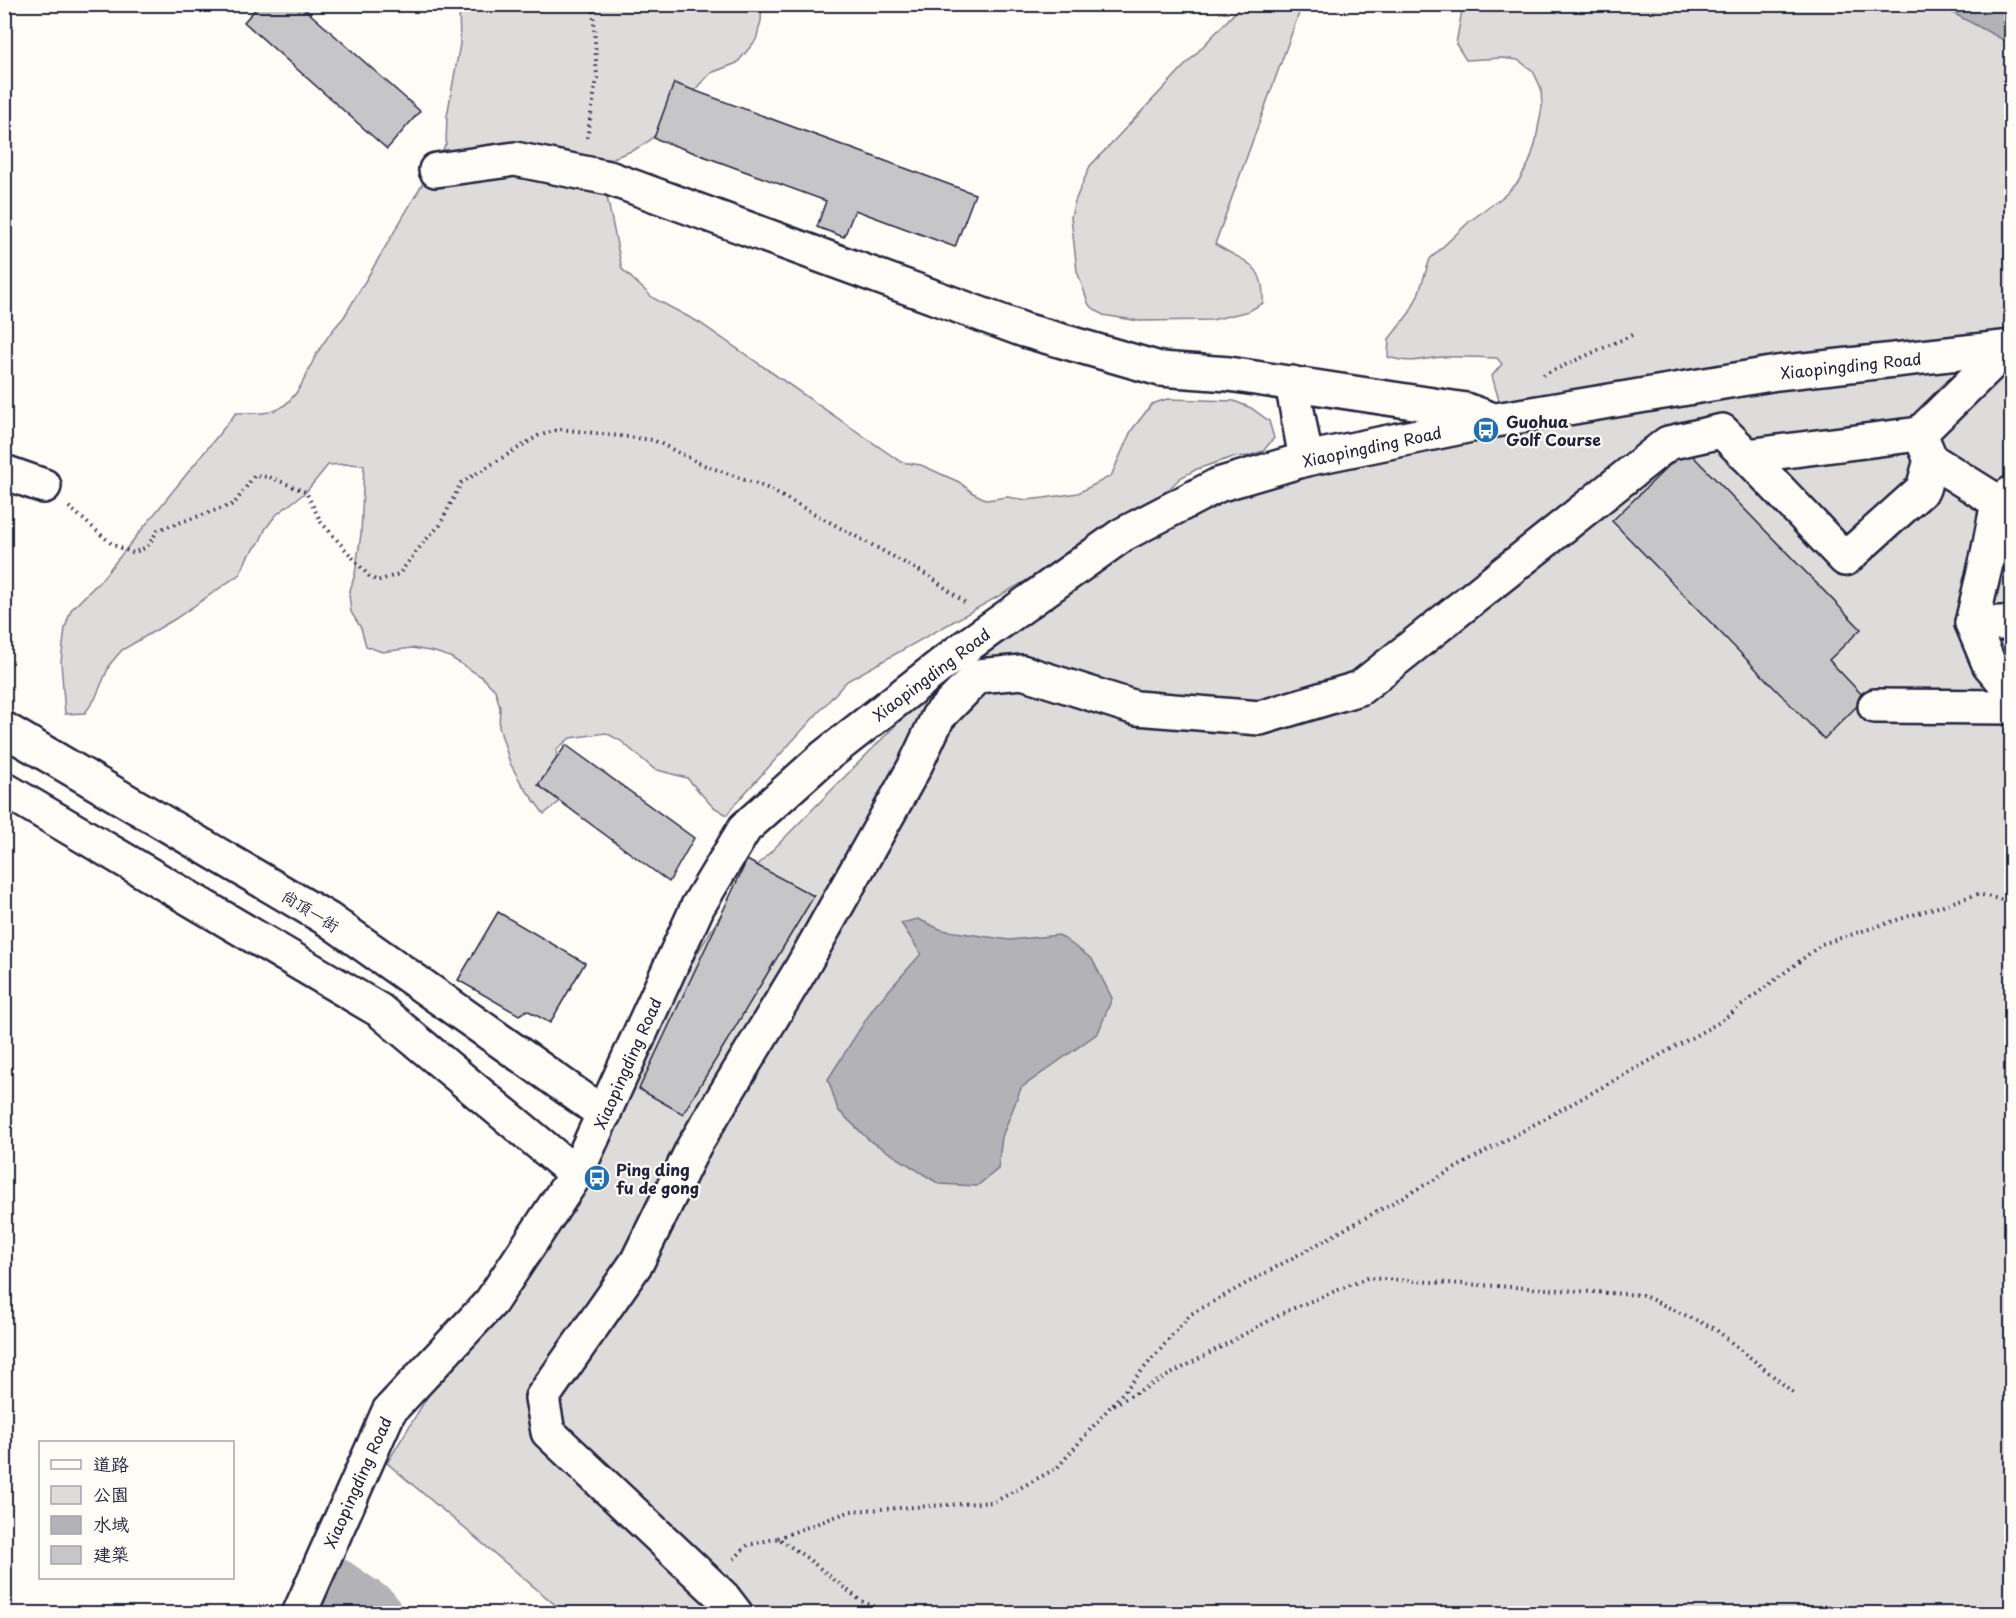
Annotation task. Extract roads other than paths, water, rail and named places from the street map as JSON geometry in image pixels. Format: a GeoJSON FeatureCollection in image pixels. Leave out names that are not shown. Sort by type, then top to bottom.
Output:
{"type":"FeatureCollection","features":[{"type":"Feature","properties":{"kind":"street"},"geometry":{"type":"LineString","coordinates":[[436,170],[515,159],[609,178],[1024,330],[1160,369],[1229,374],[1292,383],[1466,410],[1496,420]]}},
{"type":"Feature","properties":{"kind":"street"},"geometry":{"type":"LineString","coordinates":[[730,1605],[548,1431],[542,1398],[637,1262],[694,1146],[800,971],[914,768],[938,717],[978,676],[1022,672],[1137,708],[1260,718],[1360,688],[1668,443],[1722,431],[1845,558],[1923,489],[1925,447],[2009,348]]}},
{"type":"Feature","properties":{"kind":"street","name":"Xiaopingding Road"},"geometry":{"type":"LineString","coordinates":[[299,1614],[389,1411],[491,1302],[576,1174],[698,906],[744,828],[824,757],[935,670],[1122,535],[1218,485],[1306,459],[1496,420],[1777,374],[2009,348]]}},
{"type":"Feature","properties":{"kind":"street"},"geometry":{"type":"LineString","coordinates":[[1292,383],[1306,459]]}},
{"type":"Feature","properties":{"kind":"street"},"geometry":{"type":"LineString","coordinates":[[1747,456],[1925,447],[2005,497],[1972,623],[1989,664],[2012,691]]}},
{"type":"Feature","properties":{"kind":"street"},"geometry":{"type":"LineString","coordinates":[[4,472],[44,486]]}},
{"type":"Feature","properties":{"kind":"street"},"geometry":{"type":"LineString","coordinates":[[1972,623],[2012,623]]}},
{"type":"Feature","properties":{"kind":"street"},"geometry":{"type":"LineString","coordinates":[[1875,706],[2012,707]]}},
{"type":"Feature","properties":{"kind":"street","name":"尚頂一街"},"geometry":{"type":"LineString","coordinates":[[4,729],[329,920],[604,1114]]}},
{"type":"Feature","properties":{"kind":"street"},"geometry":{"type":"LineString","coordinates":[[4,789],[379,1010],[576,1174]]}},
{"type":"Feature","properties":{"kind":"water"},"geometry":{"type":"Polygon","coordinates":[[[1938,5],[2011,5],[2011,44],[1938,5]]]}},
{"type":"Feature","properties":{"kind":"water"},"geometry":{"type":"Polygon","coordinates":[[[918,919],[942,930],[1009,940],[1059,935],[1092,959],[1112,998],[1098,1033],[1021,1088],[1002,1137],[998,1169],[977,1186],[939,1184],[869,1140],[838,1110],[828,1079],[874,1007],[921,954],[901,923],[918,919]]]}},
{"type":"Feature","properties":{"kind":"waterway"},"geometry":{"type":"LineString","coordinates":[[332,1588],[370,1614]]}},
{"type":"Feature","properties":{"kind":"place","name":"Guohua Golf Course"},"geometry":{"type":"Point","coordinates":[1486,430]}},
{"type":"Feature","properties":{"kind":"place","name":"Ping ding fu de gong"},"geometry":{"type":"Point","coordinates":[597,1178]}}]}
